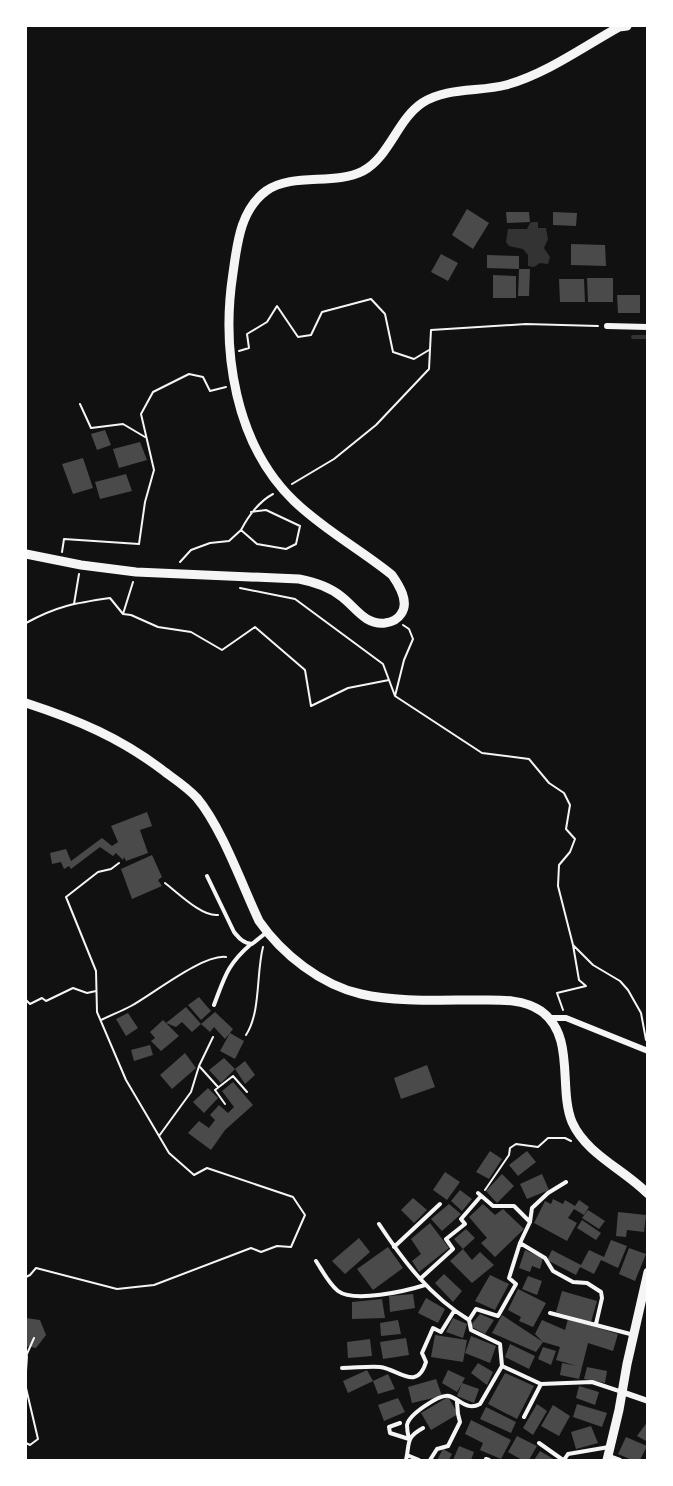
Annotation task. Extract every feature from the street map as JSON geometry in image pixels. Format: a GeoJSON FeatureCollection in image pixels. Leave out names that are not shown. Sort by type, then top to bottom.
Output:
{"type":"FeatureCollection","features":[{"type":"Feature","properties":{"kind":"street"},"geometry":{"type":"LineString","coordinates":[[26,554],[81,566],[136,572],[299,579],[315,582],[342,597],[364,618],[380,623],[399,618],[404,610],[403,598],[392,575],[314,519],[283,489],[260,459],[249,438],[232,371],[228,316],[238,239],[249,212],[265,192],[278,185],[350,176],[363,170],[381,155],[410,113],[423,102],[438,96],[507,85],[548,67],[619,27],[627,26]]}},
{"type":"Feature","properties":{"kind":"street"},"geometry":{"type":"LineString","coordinates":[[607,326],[648,327]]}},
{"type":"Feature","properties":{"kind":"street"},"geometry":{"type":"LineString","coordinates":[[26,703],[86,724],[117,739],[146,757],[197,798],[215,827],[255,912],[267,932],[288,954],[323,979],[362,995],[419,999],[510,1000],[540,1010],[550,1018],[557,1029],[561,1043],[570,1115],[584,1140],[648,1194]]}},
{"type":"Feature","properties":{"kind":"street"},"geometry":{"type":"LineString","coordinates":[[550,1018],[563,1018],[648,1052]]}},
{"type":"Feature","properties":{"kind":"street"},"geometry":{"type":"LineString","coordinates":[[608,1455],[647,1275]]}},
{"type":"Feature","properties":{"kind":"street"},"geometry":{"type":"LineString","coordinates":[[622,1392],[648,1401]]}},
{"type":"Feature","properties":{"kind":"lane"},"geometry":{"type":"LineString","coordinates":[[207,876],[234,932],[246,943],[252,944]]}},
{"type":"Feature","properties":{"kind":"lane"},"geometry":{"type":"LineString","coordinates":[[214,1005],[235,958],[267,932]]}},
{"type":"Feature","properties":{"kind":"lane"},"geometry":{"type":"LineString","coordinates":[[406,1461],[409,1439],[407,1424],[412,1415],[442,1396],[448,1396],[474,1407],[480,1404],[502,1366],[500,1344],[471,1330],[469,1320],[476,1309],[498,1316],[516,1284],[509,1278],[520,1243],[530,1222],[531,1208],[566,1182]]}},
{"type":"Feature","properties":{"kind":"lane"},"geometry":{"type":"LineString","coordinates":[[420,1279],[453,1249],[446,1239],[465,1224],[461,1219],[479,1194],[493,1206],[514,1206],[530,1222]]}},
{"type":"Feature","properties":{"kind":"lane"},"geometry":{"type":"LineString","coordinates":[[394,1247],[440,1204]]}},
{"type":"Feature","properties":{"kind":"lane"},"geometry":{"type":"LineString","coordinates":[[379,1224],[394,1247],[425,1285],[454,1311],[469,1320]]}},
{"type":"Feature","properties":{"kind":"lane"},"geometry":{"type":"LineString","coordinates":[[520,1243],[545,1258],[553,1271],[573,1282],[587,1283],[601,1292],[602,1298],[596,1324]]}},
{"type":"Feature","properties":{"kind":"lane"},"geometry":{"type":"LineString","coordinates":[[316,1261],[338,1291],[349,1295],[406,1292],[425,1285]]}},
{"type":"Feature","properties":{"kind":"lane"},"geometry":{"type":"LineString","coordinates":[[342,1368],[382,1367],[406,1377],[417,1376],[423,1372],[426,1362],[422,1353],[433,1328],[441,1332],[454,1311]]}},
{"type":"Feature","properties":{"kind":"lane"},"geometry":{"type":"LineString","coordinates":[[550,1313],[634,1335]]}},
{"type":"Feature","properties":{"kind":"lane"},"geometry":{"type":"LineString","coordinates":[[502,1366],[541,1384],[592,1382],[622,1392]]}},
{"type":"Feature","properties":{"kind":"lane"},"geometry":{"type":"LineString","coordinates":[[524,1417],[541,1384]]}},
{"type":"Feature","properties":{"kind":"lane"},"geometry":{"type":"LineString","coordinates":[[430,1461],[437,1449],[448,1446],[460,1422],[458,1401]]}},
{"type":"Feature","properties":{"kind":"lane"},"geometry":{"type":"LineString","coordinates":[[400,1423],[389,1427],[390,1433],[409,1439]]}},
{"type":"Feature","properties":{"kind":"lane"},"geometry":{"type":"LineString","coordinates":[[409,1439],[412,1434],[423,1428]]}},
{"type":"Feature","properties":{"kind":"lane"},"geometry":{"type":"LineString","coordinates":[[539,1443],[564,1461],[568,1454],[608,1455],[620,1461]]}},
{"type":"Feature","properties":{"kind":"lane"},"geometry":{"type":"LineString","coordinates":[[407,1455],[418,1461]]}},
{"type":"Feature","properties":{"kind":"path"},"geometry":{"type":"LineString","coordinates":[[231,353],[249,348],[247,334],[267,322],[277,306],[298,337],[311,335],[322,312],[371,299],[385,314],[393,352],[414,359],[430,349]]}},
{"type":"Feature","properties":{"kind":"path"},"geometry":{"type":"LineString","coordinates":[[171,573],[190,550],[210,543],[229,541],[241,530],[251,512],[266,498],[334,459],[376,425],[429,369],[431,330],[526,324],[607,326]]}},
{"type":"Feature","properties":{"kind":"path"},"geometry":{"type":"LineString","coordinates":[[60,561],[64,539],[139,544],[145,502],[154,470],[141,414],[153,392],[189,374],[203,377],[210,392],[229,387],[239,398]]}},
{"type":"Feature","properties":{"kind":"path"},"geometry":{"type":"LineString","coordinates":[[80,404],[91,428],[123,424],[147,438]]}},
{"type":"Feature","properties":{"kind":"path"},"geometry":{"type":"LineString","coordinates":[[241,530],[257,544],[286,549],[296,544],[300,526],[266,510],[251,512]]}},
{"type":"Feature","properties":{"kind":"path"},"geometry":{"type":"LineString","coordinates":[[74,604],[81,566]]}},
{"type":"Feature","properties":{"kind":"path"},"geometry":{"type":"LineString","coordinates":[[123,614],[136,572]]}},
{"type":"Feature","properties":{"kind":"path"},"geometry":{"type":"LineString","coordinates":[[238,588],[295,599],[382,664],[395,696],[482,753],[529,759],[549,783],[564,793],[570,805],[566,829],[575,838],[570,852],[559,865],[558,886],[579,980],[585,986],[557,993],[563,1006],[563,1018]]}},
{"type":"Feature","properties":{"kind":"path"},"geometry":{"type":"LineString","coordinates":[[26,623],[49,610],[110,598],[123,614],[131,615],[158,627],[191,632],[222,650],[255,627],[305,670],[311,706],[348,688],[389,680]]}},
{"type":"Feature","properties":{"kind":"path"},"geometry":{"type":"LineString","coordinates":[[395,619],[409,629],[413,639],[404,660],[395,696]]}},
{"type":"Feature","properties":{"kind":"path"},"geometry":{"type":"LineString","coordinates":[[26,1276],[36,1268],[117,1289],[154,1285],[251,1248],[261,1252],[277,1246],[291,1247],[305,1215],[293,1197],[207,1168],[194,1175],[169,1153],[126,1080],[97,1012],[96,971],[66,897],[98,872],[119,863]]}},
{"type":"Feature","properties":{"kind":"path"},"geometry":{"type":"LineString","coordinates":[[165,883],[201,910],[212,915],[225,914]]}},
{"type":"Feature","properties":{"kind":"path"},"geometry":{"type":"LineString","coordinates":[[246,1035],[254,1016],[259,966],[267,932]]}},
{"type":"Feature","properties":{"kind":"path"},"geometry":{"type":"LineString","coordinates":[[573,945],[593,965],[620,981],[628,990],[641,1013],[646,1041]]}},
{"type":"Feature","properties":{"kind":"path"},"geometry":{"type":"LineString","coordinates":[[100,1020],[131,1006],[198,965],[219,956],[235,958]]}},
{"type":"Feature","properties":{"kind":"path"},"geometry":{"type":"LineString","coordinates":[[26,1000],[30,1004],[42,998],[46,1001],[74,988],[87,993],[96,991]]}},
{"type":"Feature","properties":{"kind":"path"},"geometry":{"type":"LineString","coordinates":[[159,1136],[191,1092],[199,1066],[213,1037]]}},
{"type":"Feature","properties":{"kind":"path"},"geometry":{"type":"LineString","coordinates":[[199,1066],[218,1087]]}},
{"type":"Feature","properties":{"kind":"path"},"geometry":{"type":"LineString","coordinates":[[225,1104],[215,1090],[233,1076],[247,1092]]}},
{"type":"Feature","properties":{"kind":"path"},"geometry":{"type":"LineString","coordinates":[[479,1194],[509,1155],[510,1148],[516,1144],[538,1147],[548,1138],[565,1138],[572,1142],[574,1133],[579,1139],[584,1140]]}},
{"type":"Feature","properties":{"kind":"path"},"geometry":{"type":"LineString","coordinates":[[26,1371],[26,1356],[34,1338]]}},
{"type":"Feature","properties":{"kind":"path"},"geometry":{"type":"LineString","coordinates":[[26,1388],[38,1439],[30,1445],[26,1443]]}},
{"type":"Feature","properties":{"kind":"shaded area"},"geometry":{"type":"Polygon","coordinates":[[[532,222],[538,222],[538,228],[546,228],[548,239],[544,248],[550,257],[548,264],[540,263],[534,267],[528,266],[528,255],[523,249],[509,246],[506,242],[508,229],[527,229],[532,222]]]}},
{"type":"Feature","properties":{"kind":"building"},"geometry":{"type":"Polygon","coordinates":[[[467,209],[489,223],[473,249],[452,235],[467,209]]]}},
{"type":"Feature","properties":{"kind":"building"},"geometry":{"type":"Polygon","coordinates":[[[506,212],[529,212],[530,222],[507,223],[506,212]]]}},
{"type":"Feature","properties":{"kind":"building"},"geometry":{"type":"Polygon","coordinates":[[[553,212],[577,213],[576,226],[553,225],[553,212]]]}},
{"type":"Feature","properties":{"kind":"building"},"geometry":{"type":"Polygon","coordinates":[[[571,244],[605,245],[606,266],[571,265],[571,244]]]}},
{"type":"Feature","properties":{"kind":"building"},"geometry":{"type":"Polygon","coordinates":[[[441,254],[458,263],[448,281],[431,272],[441,254]]]}},
{"type":"Feature","properties":{"kind":"building"},"geometry":{"type":"Polygon","coordinates":[[[487,255],[519,256],[519,269],[487,268],[487,255]]]}},
{"type":"Feature","properties":{"kind":"building"},"geometry":{"type":"Polygon","coordinates":[[[519,269],[530,269],[529,296],[518,296],[519,269]]]}},
{"type":"Feature","properties":{"kind":"building"},"geometry":{"type":"Polygon","coordinates":[[[493,275],[516,276],[516,298],[493,298],[493,275]]]}},
{"type":"Feature","properties":{"kind":"building"},"geometry":{"type":"Polygon","coordinates":[[[587,278],[613,278],[613,302],[588,302],[587,278]]]}},
{"type":"Feature","properties":{"kind":"building"},"geometry":{"type":"Polygon","coordinates":[[[559,279],[584,279],[585,302],[560,302],[559,279]]]}},
{"type":"Feature","properties":{"kind":"building"},"geometry":{"type":"Polygon","coordinates":[[[617,295],[640,295],[640,313],[618,313],[617,295]]]}},
{"type":"Feature","properties":{"kind":"building"},"geometry":{"type":"Polygon","coordinates":[[[105,430],[111,445],[97,450],[91,434],[105,430]]]}},
{"type":"Feature","properties":{"kind":"building"},"geometry":{"type":"Polygon","coordinates":[[[140,442],[147,460],[119,468],[113,449],[140,442]]]}},
{"type":"Feature","properties":{"kind":"building"},"geometry":{"type":"Polygon","coordinates":[[[83,458],[93,488],[73,494],[62,464],[83,458]]]}},
{"type":"Feature","properties":{"kind":"building"},"geometry":{"type":"Polygon","coordinates":[[[126,474],[132,491],[100,499],[95,482],[126,474]]]}},
{"type":"Feature","properties":{"kind":"building"},"geometry":{"type":"Polygon","coordinates":[[[147,812],[152,826],[140,830],[148,853],[126,861],[124,857],[123,860],[116,853],[113,856],[100,847],[71,869],[69,866],[64,869],[61,862],[52,864],[50,853],[66,849],[71,861],[102,838],[112,846],[118,842],[111,826],[147,812]]]}},
{"type":"Feature","properties":{"kind":"building"},"geometry":{"type":"Polygon","coordinates":[[[152,855],[162,877],[158,880],[162,886],[132,899],[121,869],[152,855]]]}},
{"type":"Feature","properties":{"kind":"building"},"geometry":{"type":"Polygon","coordinates":[[[199,997],[211,1011],[201,1020],[188,1005],[199,997]]]}},
{"type":"Feature","properties":{"kind":"building"},"geometry":{"type":"Polygon","coordinates":[[[186,1007],[201,1024],[192,1032],[182,1022],[176,1027],[166,1023],[186,1007]]]}},
{"type":"Feature","properties":{"kind":"building"},"geometry":{"type":"Polygon","coordinates":[[[215,1012],[233,1029],[225,1039],[214,1027],[210,1032],[201,1024],[215,1012]]]}},
{"type":"Feature","properties":{"kind":"building"},"geometry":{"type":"Polygon","coordinates":[[[128,1013],[138,1028],[126,1036],[116,1019],[128,1013]]]}},
{"type":"Feature","properties":{"kind":"building"},"geometry":{"type":"Polygon","coordinates":[[[163,1020],[179,1036],[161,1051],[151,1041],[155,1038],[150,1032],[163,1020]]]}},
{"type":"Feature","properties":{"kind":"building"},"geometry":{"type":"Polygon","coordinates":[[[230,1033],[244,1041],[235,1059],[220,1051],[230,1033]]]}},
{"type":"Feature","properties":{"kind":"building"},"geometry":{"type":"Polygon","coordinates":[[[150,1045],[153,1055],[134,1061],[131,1050],[150,1045]]]}},
{"type":"Feature","properties":{"kind":"building"},"geometry":{"type":"Polygon","coordinates":[[[185,1053],[196,1068],[172,1089],[160,1075],[185,1053]]]}},
{"type":"Feature","properties":{"kind":"building"},"geometry":{"type":"Polygon","coordinates":[[[224,1058],[235,1069],[221,1083],[209,1070],[224,1058]]]}},
{"type":"Feature","properties":{"kind":"building"},"geometry":{"type":"Polygon","coordinates":[[[245,1061],[255,1075],[245,1084],[235,1069],[245,1061]]]}},
{"type":"Feature","properties":{"kind":"building"},"geometry":{"type":"Polygon","coordinates":[[[427,1065],[435,1087],[401,1099],[394,1078],[427,1065]]]}},
{"type":"Feature","properties":{"kind":"building"},"geometry":{"type":"Polygon","coordinates":[[[233,1082],[253,1105],[225,1130],[211,1150],[188,1133],[199,1121],[209,1128],[215,1120],[210,1115],[219,1105],[228,1113],[234,1107],[222,1091],[233,1082]]]}},
{"type":"Feature","properties":{"kind":"building"},"geometry":{"type":"Polygon","coordinates":[[[208,1088],[218,1098],[204,1113],[193,1102],[208,1088]]]}},
{"type":"Feature","properties":{"kind":"building"},"geometry":{"type":"Polygon","coordinates":[[[490,1151],[502,1159],[489,1179],[476,1172],[490,1151]]]}},
{"type":"Feature","properties":{"kind":"building"},"geometry":{"type":"Polygon","coordinates":[[[527,1151],[536,1162],[518,1176],[509,1165],[527,1151]]]}},
{"type":"Feature","properties":{"kind":"building"},"geometry":{"type":"Polygon","coordinates":[[[445,1172],[460,1182],[447,1200],[433,1190],[445,1172]]]}},
{"type":"Feature","properties":{"kind":"building"},"geometry":{"type":"Polygon","coordinates":[[[502,1174],[514,1186],[497,1203],[486,1191],[502,1174]]]}},
{"type":"Feature","properties":{"kind":"building"},"geometry":{"type":"Polygon","coordinates":[[[542,1174],[549,1190],[527,1199],[520,1184],[542,1174]]]}},
{"type":"Feature","properties":{"kind":"building"},"geometry":{"type":"Polygon","coordinates":[[[460,1190],[472,1199],[462,1211],[451,1201],[460,1190]]]}},
{"type":"Feature","properties":{"kind":"building"},"geometry":{"type":"Polygon","coordinates":[[[413,1198],[427,1210],[414,1223],[401,1210],[413,1198]]]}},
{"type":"Feature","properties":{"kind":"building"},"geometry":{"type":"Polygon","coordinates":[[[553,1199],[563,1204],[565,1200],[575,1206],[579,1200],[589,1207],[584,1215],[574,1209],[568,1218],[577,1223],[567,1241],[534,1223],[545,1201],[551,1204],[553,1199]]]}},
{"type":"Feature","properties":{"kind":"building"},"geometry":{"type":"Polygon","coordinates":[[[449,1204],[461,1214],[442,1231],[431,1219],[449,1204]]]}},
{"type":"Feature","properties":{"kind":"building"},"geometry":{"type":"Polygon","coordinates":[[[483,1204],[495,1215],[503,1209],[524,1229],[495,1257],[481,1243],[487,1238],[469,1217],[483,1204]]]}},
{"type":"Feature","properties":{"kind":"building"},"geometry":{"type":"Polygon","coordinates":[[[588,1210],[605,1221],[599,1229],[582,1218],[588,1210]]]}},
{"type":"Feature","properties":{"kind":"building"},"geometry":{"type":"Polygon","coordinates":[[[618,1212],[646,1215],[644,1232],[627,1230],[626,1237],[616,1236],[618,1212]]]}},
{"type":"Feature","properties":{"kind":"building"},"geometry":{"type":"Polygon","coordinates":[[[582,1220],[601,1233],[596,1240],[577,1228],[582,1220]]]}},
{"type":"Feature","properties":{"kind":"building"},"geometry":{"type":"Polygon","coordinates":[[[430,1223],[449,1248],[419,1272],[412,1261],[421,1254],[411,1239],[430,1223]]]}},
{"type":"Feature","properties":{"kind":"building"},"geometry":{"type":"Polygon","coordinates":[[[466,1229],[475,1238],[463,1249],[454,1239],[466,1229]]]}},
{"type":"Feature","properties":{"kind":"building"},"geometry":{"type":"Polygon","coordinates":[[[359,1238],[370,1252],[345,1274],[332,1261],[359,1238]]]}},
{"type":"Feature","properties":{"kind":"building"},"geometry":{"type":"Polygon","coordinates":[[[611,1240],[627,1246],[618,1268],[601,1260],[594,1274],[580,1267],[576,1275],[547,1260],[552,1250],[581,1265],[589,1250],[604,1257],[611,1240]]]}},
{"type":"Feature","properties":{"kind":"building"},"geometry":{"type":"Polygon","coordinates":[[[388,1247],[403,1268],[373,1290],[357,1269],[388,1247]]]}},
{"type":"Feature","properties":{"kind":"building"},"geometry":{"type":"Polygon","coordinates":[[[629,1248],[646,1254],[635,1281],[619,1274],[629,1248]]]}},
{"type":"Feature","properties":{"kind":"building"},"geometry":{"type":"Polygon","coordinates":[[[463,1249],[472,1260],[480,1252],[494,1265],[472,1283],[450,1261],[463,1249]]]}},
{"type":"Feature","properties":{"kind":"building"},"geometry":{"type":"Polygon","coordinates":[[[525,1250],[543,1258],[540,1269],[532,1266],[530,1272],[519,1268],[525,1250]]]}},
{"type":"Feature","properties":{"kind":"building"},"geometry":{"type":"Polygon","coordinates":[[[444,1274],[462,1291],[453,1302],[435,1283],[444,1274]]]}},
{"type":"Feature","properties":{"kind":"building"},"geometry":{"type":"Polygon","coordinates":[[[490,1275],[509,1284],[495,1310],[475,1301],[490,1275]]]}},
{"type":"Feature","properties":{"kind":"building"},"geometry":{"type":"Polygon","coordinates":[[[528,1276],[542,1281],[537,1295],[522,1289],[528,1276]]]}},
{"type":"Feature","properties":{"kind":"building"},"geometry":{"type":"Polygon","coordinates":[[[518,1289],[546,1303],[533,1327],[519,1321],[521,1317],[508,1310],[518,1289]]]}},
{"type":"Feature","properties":{"kind":"building"},"geometry":{"type":"Polygon","coordinates":[[[562,1291],[597,1301],[591,1322],[556,1312],[562,1291]]]}},
{"type":"Feature","properties":{"kind":"building"},"geometry":{"type":"Polygon","coordinates":[[[413,1294],[415,1308],[390,1312],[389,1296],[413,1294]]]}},
{"type":"Feature","properties":{"kind":"building"},"geometry":{"type":"Polygon","coordinates":[[[426,1298],[445,1309],[438,1323],[418,1313],[426,1298]]]}},
{"type":"Feature","properties":{"kind":"building"},"geometry":{"type":"Polygon","coordinates":[[[382,1299],[385,1318],[352,1319],[352,1302],[382,1299]]]}},
{"type":"Feature","properties":{"kind":"building"},"geometry":{"type":"Polygon","coordinates":[[[480,1314],[494,1320],[485,1334],[470,1326],[480,1314]]]}},
{"type":"Feature","properties":{"kind":"building"},"geometry":{"type":"Polygon","coordinates":[[[502,1315],[543,1342],[536,1352],[492,1333],[502,1315]]]}},
{"type":"Feature","properties":{"kind":"building"},"geometry":{"type":"Polygon","coordinates":[[[26,1318],[40,1320],[46,1335],[36,1348],[26,1346],[26,1318]]]}},
{"type":"Feature","properties":{"kind":"building"},"geometry":{"type":"Polygon","coordinates":[[[453,1318],[467,1324],[463,1338],[446,1332],[453,1318]]]}},
{"type":"Feature","properties":{"kind":"building"},"geometry":{"type":"Polygon","coordinates":[[[568,1319],[618,1334],[613,1351],[588,1343],[579,1379],[560,1375],[562,1363],[577,1366],[556,1360],[560,1347],[543,1342],[535,1334],[542,1320],[565,1330],[568,1319]]]}},
{"type":"Feature","properties":{"kind":"building"},"geometry":{"type":"Polygon","coordinates":[[[398,1320],[401,1334],[381,1336],[380,1323],[398,1320]]]}},
{"type":"Feature","properties":{"kind":"building"},"geometry":{"type":"Polygon","coordinates":[[[435,1335],[467,1340],[463,1362],[431,1357],[435,1335]]]}},
{"type":"Feature","properties":{"kind":"building"},"geometry":{"type":"Polygon","coordinates":[[[471,1336],[496,1346],[490,1363],[465,1353],[471,1336]]]}},
{"type":"Feature","properties":{"kind":"building"},"geometry":{"type":"Polygon","coordinates":[[[406,1338],[409,1355],[383,1359],[380,1342],[406,1338]]]}},
{"type":"Feature","properties":{"kind":"building"},"geometry":{"type":"Polygon","coordinates":[[[370,1339],[372,1356],[348,1358],[347,1342],[370,1339]]]}},
{"type":"Feature","properties":{"kind":"building"},"geometry":{"type":"Polygon","coordinates":[[[510,1344],[535,1356],[529,1369],[505,1357],[510,1344]]]}},
{"type":"Feature","properties":{"kind":"building"},"geometry":{"type":"Polygon","coordinates":[[[543,1347],[556,1351],[551,1365],[538,1359],[543,1347]]]}},
{"type":"Feature","properties":{"kind":"building"},"geometry":{"type":"Polygon","coordinates":[[[478,1363],[493,1372],[487,1385],[471,1373],[478,1363]]]}},
{"type":"Feature","properties":{"kind":"building"},"geometry":{"type":"Polygon","coordinates":[[[587,1367],[607,1371],[605,1383],[584,1379],[587,1367]]]}},
{"type":"Feature","properties":{"kind":"building"},"geometry":{"type":"Polygon","coordinates":[[[367,1370],[373,1381],[348,1393],[343,1381],[367,1370]]]}},
{"type":"Feature","properties":{"kind":"building"},"geometry":{"type":"Polygon","coordinates":[[[448,1370],[465,1378],[457,1392],[442,1383],[448,1370]]]}},
{"type":"Feature","properties":{"kind":"building"},"geometry":{"type":"Polygon","coordinates":[[[505,1373],[534,1386],[517,1419],[488,1404],[505,1373]]]}},
{"type":"Feature","properties":{"kind":"building"},"geometry":{"type":"Polygon","coordinates":[[[388,1374],[395,1389],[378,1394],[373,1381],[388,1374]]]}},
{"type":"Feature","properties":{"kind":"building"},"geometry":{"type":"Polygon","coordinates":[[[436,1379],[442,1396],[412,1403],[408,1387],[436,1379]]]}},
{"type":"Feature","properties":{"kind":"building"},"geometry":{"type":"Polygon","coordinates":[[[462,1383],[479,1389],[474,1403],[457,1396],[462,1383]]]}},
{"type":"Feature","properties":{"kind":"building"},"geometry":{"type":"Polygon","coordinates":[[[579,1386],[599,1392],[595,1405],[576,1398],[579,1386]]]}},
{"type":"Feature","properties":{"kind":"building"},"geometry":{"type":"Polygon","coordinates":[[[448,1397],[458,1414],[431,1430],[421,1413],[448,1397]]]}},
{"type":"Feature","properties":{"kind":"building"},"geometry":{"type":"Polygon","coordinates":[[[398,1398],[405,1412],[384,1421],[378,1405],[398,1398]]]}},
{"type":"Feature","properties":{"kind":"building"},"geometry":{"type":"Polygon","coordinates":[[[537,1404],[547,1411],[533,1435],[523,1428],[537,1404]]]}},
{"type":"Feature","properties":{"kind":"building"},"geometry":{"type":"Polygon","coordinates":[[[577,1404],[607,1413],[602,1427],[573,1417],[577,1404]]]}},
{"type":"Feature","properties":{"kind":"building"},"geometry":{"type":"Polygon","coordinates":[[[553,1405],[570,1416],[559,1436],[541,1426],[553,1405]]]}},
{"type":"Feature","properties":{"kind":"building"},"geometry":{"type":"Polygon","coordinates":[[[486,1407],[516,1422],[511,1433],[480,1419],[486,1407]]]}},
{"type":"Feature","properties":{"kind":"building"},"geometry":{"type":"Polygon","coordinates":[[[471,1420],[511,1440],[501,1459],[480,1450],[483,1443],[465,1434],[471,1420]]]}},
{"type":"Feature","properties":{"kind":"building"},"geometry":{"type":"Polygon","coordinates":[[[648,1421],[648,1442],[637,1436],[648,1421]]]}},
{"type":"Feature","properties":{"kind":"building"},"geometry":{"type":"Polygon","coordinates":[[[591,1426],[598,1443],[576,1449],[571,1432],[591,1426]]]}},
{"type":"Feature","properties":{"kind":"building"},"geometry":{"type":"Polygon","coordinates":[[[517,1436],[537,1446],[529,1460],[522,1460],[508,1452],[517,1436]]]}},
{"type":"Feature","properties":{"kind":"building"},"geometry":{"type":"Polygon","coordinates":[[[626,1437],[647,1446],[640,1460],[632,1460],[618,1454],[626,1437]]]}},
{"type":"Feature","properties":{"kind":"building"},"geometry":{"type":"Polygon","coordinates":[[[459,1446],[474,1452],[471,1460],[453,1460],[459,1446]]]}},
{"type":"Feature","properties":{"kind":"building"},"geometry":{"type":"Polygon","coordinates":[[[443,1449],[452,1454],[449,1460],[437,1460],[443,1449]]]}},
{"type":"Feature","properties":{"kind":"building"},"geometry":{"type":"Polygon","coordinates":[[[540,1451],[555,1460],[534,1460],[540,1451]]]}},
{"type":"Feature","properties":{"kind":"waterway"},"geometry":{"type":"LineString","coordinates":[[633,337],[648,337]]}}]}
